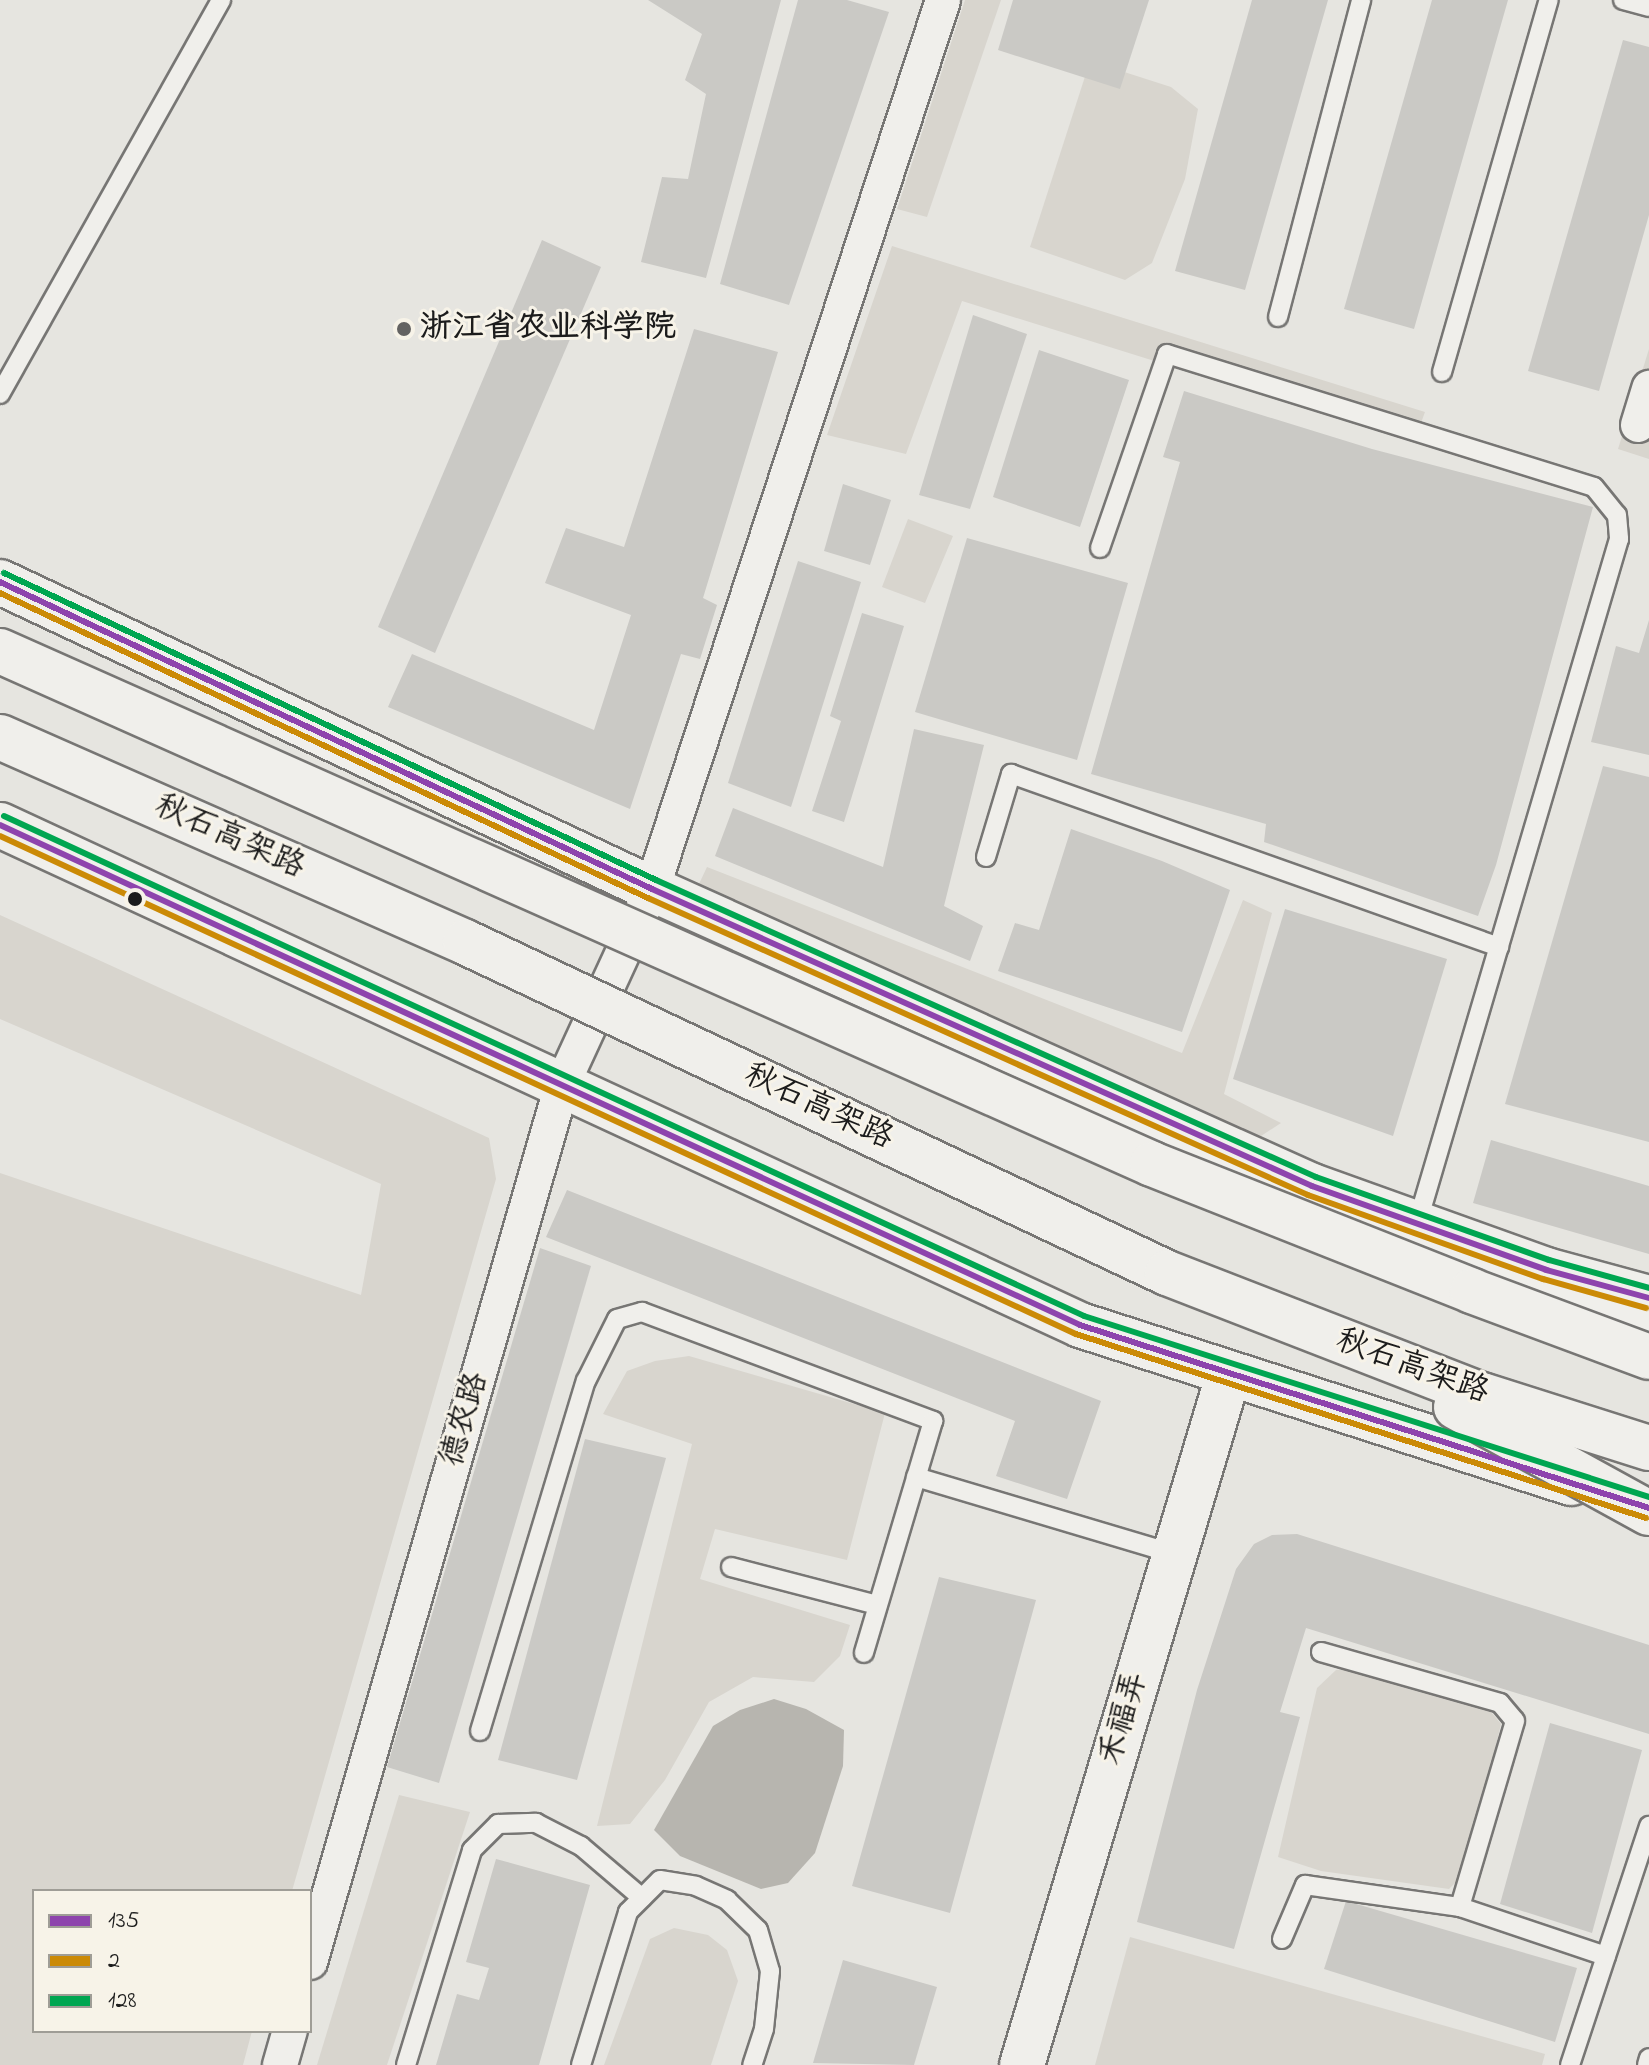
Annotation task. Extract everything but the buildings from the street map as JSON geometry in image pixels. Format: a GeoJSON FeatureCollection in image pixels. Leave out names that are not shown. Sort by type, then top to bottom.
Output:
{"type":"FeatureCollection","features":[{"type":"Feature","properties":{"kind":"main road"},"geometry":{"type":"LineString","coordinates":[[0,582],[652,889],[1312,1186],[1546,1270],[1649,1298]]}},
{"type":"Feature","properties":{"kind":"main road"},"geometry":{"type":"LineString","coordinates":[[0,651],[497,869],[1152,1164],[1472,1291],[1649,1357]]}},
{"type":"Feature","properties":{"kind":"main road","name":"秋石高架路"},"geometry":{"type":"LineString","coordinates":[[0,737],[465,942],[1167,1273],[1482,1395],[1649,1448]]}},
{"type":"Feature","properties":{"kind":"main road"},"geometry":{"type":"LineString","coordinates":[[0,825],[1080,1325],[1649,1510]]}},
{"type":"Feature","properties":{"kind":"main road"},"geometry":{"type":"LineString","coordinates":[[1472,1291],[1649,1325]]}},
{"type":"Feature","properties":{"kind":"main road"},"geometry":{"type":"LineString","coordinates":[[1328,1337],[1649,1510]]}},
{"type":"Feature","properties":{"kind":"main road","name":"禾福弄"},"geometry":{"type":"LineString","coordinates":[[1022,2065],[1229,1373]]}},
{"type":"Feature","properties":{"kind":"street","name":"德农路"},"geometry":{"type":"LineString","coordinates":[[312,1955],[562,1085],[652,889],[943,0]]}},
{"type":"Feature","properties":{"kind":"street"},"geometry":{"type":"LineString","coordinates":[[1638,425],[1649,388]]}},
{"type":"Feature","properties":{"kind":"street"},"geometry":{"type":"LineString","coordinates":[[280,2065],[289,2033]]}},
{"type":"Feature","properties":{"kind":"lane"},"geometry":{"type":"LineString","coordinates":[[0,394],[221,0]]}},
{"type":"Feature","properties":{"kind":"lane"},"geometry":{"type":"LineString","coordinates":[[1278,317],[1361,0]]}},
{"type":"Feature","properties":{"kind":"lane"},"geometry":{"type":"LineString","coordinates":[[1442,372],[1549,0]]}},
{"type":"Feature","properties":{"kind":"lane"},"geometry":{"type":"LineString","coordinates":[[1623,0],[1649,7]]}},
{"type":"Feature","properties":{"kind":"lane"},"geometry":{"type":"LineString","coordinates":[[1100,548],[1167,354],[1594,487],[1617,515],[1619,539],[1417,1224]]}},
{"type":"Feature","properties":{"kind":"lane"},"geometry":{"type":"LineString","coordinates":[[986,857],[1011,774],[1499,947]]}},
{"type":"Feature","properties":{"kind":"lane"},"geometry":{"type":"LineString","coordinates":[[480,1731],[586,1381],[617,1319],[642,1312],[933,1421],[864,1653]]}},
{"type":"Feature","properties":{"kind":"lane"},"geometry":{"type":"LineString","coordinates":[[916,1477],[1174,1554]]}},
{"type":"Feature","properties":{"kind":"lane"},"geometry":{"type":"LineString","coordinates":[[731,1567],[877,1605]]}},
{"type":"Feature","properties":{"kind":"lane"},"geometry":{"type":"LineString","coordinates":[[1321,1652],[1500,1703],[1515,1721],[1460,1907]]}},
{"type":"Feature","properties":{"kind":"lane"},"geometry":{"type":"LineString","coordinates":[[406,2065],[472,1850],[498,1824],[536,1823],[581,1846],[642,1898]]}},
{"type":"Feature","properties":{"kind":"lane"},"geometry":{"type":"LineString","coordinates":[[1570,2065],[1649,1826]]}},
{"type":"Feature","properties":{"kind":"lane"},"geometry":{"type":"LineString","coordinates":[[581,2065],[628,1912],[660,1880],[696,1886],[727,1900],[758,1930],[770,1971],[764,2029],[752,2065]]}},
{"type":"Feature","properties":{"kind":"lane"},"geometry":{"type":"LineString","coordinates":[[1282,1939],[1305,1885],[1460,1907],[1606,1956]]}},
{"type":"Feature","properties":{"kind":"lane"},"geometry":{"type":"LineString","coordinates":[[1647,2065],[1649,2058]]}},
{"type":"Feature","properties":{"kind":"shaded area"},"geometry":{"type":"Polygon","coordinates":[[[965,0],[1001,0],[927,217],[897,209],[965,0]]]}},
{"type":"Feature","properties":{"kind":"shaded area"},"geometry":{"type":"Polygon","coordinates":[[[1090,61],[1171,87],[1198,109],[1185,179],[1152,263],[1125,280],[1030,247],[1090,61]]]}},
{"type":"Feature","properties":{"kind":"shaded area"},"geometry":{"type":"Polygon","coordinates":[[[892,246],[1425,412],[1414,442],[962,301],[906,454],[827,435],[892,246]]]}},
{"type":"Feature","properties":{"kind":"shaded area"},"geometry":{"type":"Polygon","coordinates":[[[1649,349],[1649,459],[1618,449],[1649,349]]]}},
{"type":"Feature","properties":{"kind":"shaded area"},"geometry":{"type":"Polygon","coordinates":[[[908,519],[953,536],[925,603],[882,587],[908,519]]]}},
{"type":"Feature","properties":{"kind":"shaded area"},"geometry":{"type":"Polygon","coordinates":[[[707,867],[1182,1053],[1243,900],[1272,913],[1224,1094],[1281,1123],[1261,1136],[1226,1127],[1195,1109],[698,886],[707,867]]]}},
{"type":"Feature","properties":{"kind":"shaded area"},"geometry":{"type":"Polygon","coordinates":[[[0,915],[489,1138],[496,1179],[293,1889],[32,1889],[32,2033],[251,2033],[243,2065],[0,2065],[0,1173],[361,1295],[381,1184],[0,1019],[0,915]]]}},
{"type":"Feature","properties":{"kind":"shaded area"},"geometry":{"type":"Polygon","coordinates":[[[689,1356],[885,1413],[847,1560],[715,1529],[700,1579],[850,1625],[840,1656],[814,1682],[753,1677],[709,1702],[665,1780],[630,1824],[597,1826],[692,1444],[603,1414],[627,1371],[655,1361],[689,1356]]]}},
{"type":"Feature","properties":{"kind":"shaded area"},"geometry":{"type":"Polygon","coordinates":[[[1354,1668],[1487,1707],[1501,1724],[1466,1872],[1449,1889],[1321,1871],[1278,1857],[1317,1688],[1336,1670],[1354,1668]]]}},
{"type":"Feature","properties":{"kind":"shaded area"},"geometry":{"type":"Polygon","coordinates":[[[774,1699],[806,1709],[844,1730],[843,1766],[815,1853],[788,1883],[761,1889],[680,1856],[654,1830],[713,1726],[740,1710],[774,1699]]]}},
{"type":"Feature","properties":{"kind":"shaded area"},"geometry":{"type":"Polygon","coordinates":[[[399,1795],[470,1812],[387,2065],[317,2065],[399,1795]]]}},
{"type":"Feature","properties":{"kind":"shaded area"},"geometry":{"type":"Polygon","coordinates":[[[674,1928],[708,1935],[727,1950],[738,1981],[711,2065],[604,2065],[650,1939],[674,1928]]]}},
{"type":"Feature","properties":{"kind":"shaded area"},"geometry":{"type":"Polygon","coordinates":[[[1130,1937],[1545,2054],[1542,2065],[1095,2065],[1130,1937]]]}},
{"type":"Feature","properties":{"kind":"transit line","name":"128"},"geometry":{"type":"LineString","coordinates":[[4,573],[656,880],[1316,1177],[1549,1260],[1649,1288]]}},
{"type":"Feature","properties":{"kind":"transit line","name":"135"},"geometry":{"type":"LineString","coordinates":[[0,582],[652,889],[1312,1186],[1546,1270],[1649,1298]]}},
{"type":"Feature","properties":{"kind":"transit line","name":"2"},"geometry":{"type":"LineString","coordinates":[[0,593],[648,898],[1308,1195],[1543,1279],[1646,1308]]}},
{"type":"Feature","properties":{"kind":"transit line","name":"128"},"geometry":{"type":"LineString","coordinates":[[4,816],[1084,1316],[1649,1497]]}},
{"type":"Feature","properties":{"kind":"transit line","name":"135"},"geometry":{"type":"LineString","coordinates":[[0,825],[1080,1325],[1649,1508]]}},
{"type":"Feature","properties":{"kind":"transit line","name":"2"},"geometry":{"type":"LineString","coordinates":[[0,836],[1076,1334],[1646,1518]]}},
{"type":"Feature","properties":{"kind":"place","name":"浙江省农业科学院"},"geometry":{"type":"Point","coordinates":[404,329]}}]}
